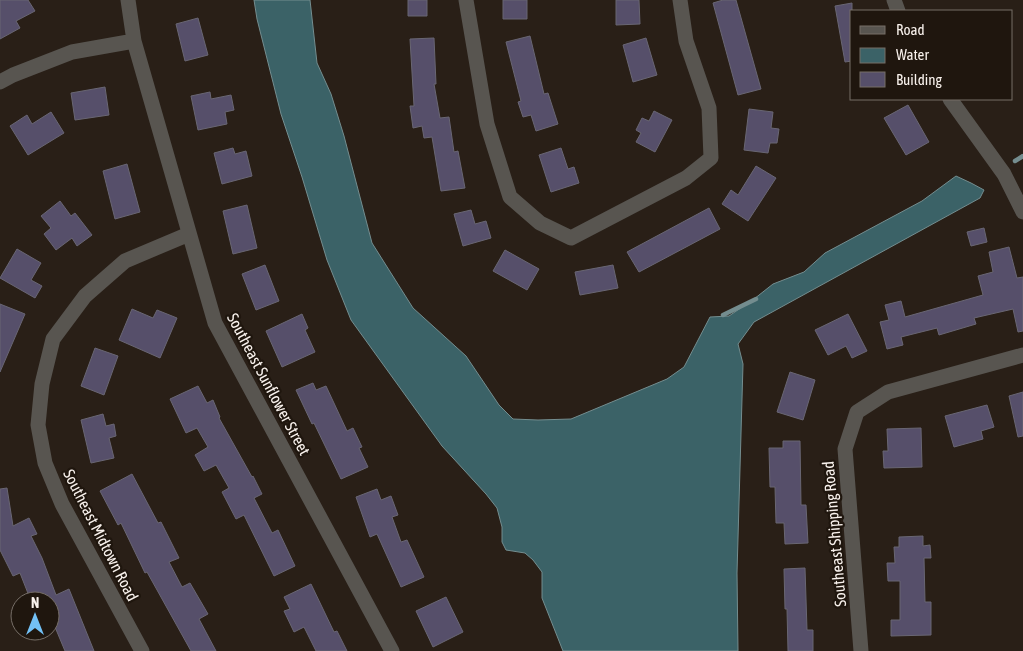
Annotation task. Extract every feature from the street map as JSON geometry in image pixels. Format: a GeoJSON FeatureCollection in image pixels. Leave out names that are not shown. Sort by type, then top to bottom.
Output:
{"type":"FeatureCollection","features":[{"type":"Feature","properties":{"kind":"street","name":"Southeast Sunflower Street"},"geometry":{"type":"LineString","coordinates":[[128,0],[134,41],[215,322],[392,651]]}},
{"type":"Feature","properties":{"kind":"street"},"geometry":{"type":"LineString","coordinates":[[466,0],[486,124],[510,197],[540,223],[571,238],[686,178],[711,158],[709,108],[686,41],[680,0]]}},
{"type":"Feature","properties":{"kind":"street"},"geometry":{"type":"LineString","coordinates":[[0,82],[72,52],[134,41]]}},
{"type":"Feature","properties":{"kind":"street"},"geometry":{"type":"LineString","coordinates":[[951,100],[1004,174],[1023,212]]}},
{"type":"Feature","properties":{"kind":"street","name":"Southeast Midtown Road"},"geometry":{"type":"LineString","coordinates":[[142,651],[62,504],[45,463],[38,426],[42,384],[53,339],[84,296],[125,261],[189,234]]}},
{"type":"Feature","properties":{"kind":"street","name":"Southeast Shipping Road"},"geometry":{"type":"LineString","coordinates":[[861,651],[845,449],[857,412],[888,392],[1023,355]]}},
{"type":"Feature","properties":{"kind":"water"},"geometry":{"type":"Polygon","coordinates":[[[254,0],[310,0],[317,63],[331,94],[344,136],[372,243],[413,308],[466,356],[499,405],[513,419],[571,419],[667,379],[684,367],[710,317],[729,316],[773,284],[804,272],[825,253],[922,201],[956,176],[984,190],[980,198],[754,322],[738,344],[743,364],[737,573],[738,651],[563,651],[542,598],[542,572],[525,553],[506,550],[502,542],[502,527],[497,508],[442,446],[351,320],[327,260],[281,114],[254,0]]]}},
{"type":"Feature","properties":{"kind":"building"},"geometry":{"type":"Polygon","coordinates":[[[0,0],[28,0],[35,11],[16,21],[20,28],[0,39],[0,0]]]}},
{"type":"Feature","properties":{"kind":"building"},"geometry":{"type":"Polygon","coordinates":[[[408,0],[427,0],[427,16],[408,16],[408,0]]]}},
{"type":"Feature","properties":{"kind":"building"},"geometry":{"type":"Polygon","coordinates":[[[503,0],[527,0],[527,19],[503,19],[503,0]]]}},
{"type":"Feature","properties":{"kind":"building"},"geometry":{"type":"Polygon","coordinates":[[[616,0],[639,0],[640,24],[616,25],[616,0]]]}},
{"type":"Feature","properties":{"kind":"building"},"geometry":{"type":"Polygon","coordinates":[[[723,0],[736,0],[761,89],[738,95],[713,3],[723,0]]]}},
{"type":"Feature","properties":{"kind":"building"},"geometry":{"type":"Polygon","coordinates":[[[852,3],[852,10],[850,10],[850,61],[845,62],[835,6],[852,3]]]}},
{"type":"Feature","properties":{"kind":"building"},"geometry":{"type":"Polygon","coordinates":[[[198,18],[208,55],[185,61],[176,24],[198,18]]]}},
{"type":"Feature","properties":{"kind":"building"},"geometry":{"type":"Polygon","coordinates":[[[530,36],[544,94],[548,93],[558,124],[536,131],[531,115],[523,117],[518,102],[521,101],[506,42],[530,36]]]}},
{"type":"Feature","properties":{"kind":"building"},"geometry":{"type":"Polygon","coordinates":[[[434,38],[436,84],[434,84],[440,118],[449,117],[454,152],[458,151],[465,188],[441,191],[432,137],[424,138],[422,126],[413,128],[410,106],[414,106],[410,39],[434,38]]]}},
{"type":"Feature","properties":{"kind":"building"},"geometry":{"type":"Polygon","coordinates":[[[646,38],[657,75],[633,82],[623,45],[646,38]]]}},
{"type":"Feature","properties":{"kind":"building"},"geometry":{"type":"Polygon","coordinates":[[[105,87],[109,115],[75,120],[71,93],[105,87]]]}},
{"type":"Feature","properties":{"kind":"building"},"geometry":{"type":"Polygon","coordinates":[[[210,92],[211,99],[231,95],[234,110],[225,112],[227,124],[198,130],[191,96],[210,92]]]}},
{"type":"Feature","properties":{"kind":"building"},"geometry":{"type":"Polygon","coordinates":[[[908,105],[929,142],[906,155],[884,118],[908,105]]]}},
{"type":"Feature","properties":{"kind":"building"},"geometry":{"type":"Polygon","coordinates":[[[749,109],[773,112],[771,128],[779,129],[777,143],[770,143],[768,153],[744,150],[749,109]]]}},
{"type":"Feature","properties":{"kind":"building"},"geometry":{"type":"Polygon","coordinates":[[[654,111],[672,120],[655,152],[636,142],[641,133],[636,130],[642,118],[649,121],[654,111]]]}},
{"type":"Feature","properties":{"kind":"building"},"geometry":{"type":"Polygon","coordinates":[[[51,112],[64,133],[28,155],[10,126],[27,115],[32,124],[51,112]]]}},
{"type":"Feature","properties":{"kind":"building"},"geometry":{"type":"Polygon","coordinates":[[[233,148],[235,154],[246,151],[252,176],[222,184],[214,153],[233,148]]]}},
{"type":"Feature","properties":{"kind":"building"},"geometry":{"type":"Polygon","coordinates":[[[561,148],[568,169],[574,167],[579,183],[551,192],[539,155],[561,148]]]}},
{"type":"Feature","properties":{"kind":"building"},"geometry":{"type":"Polygon","coordinates":[[[127,164],[140,212],[115,219],[103,171],[127,164]]]}},
{"type":"Feature","properties":{"kind":"building"},"geometry":{"type":"Polygon","coordinates":[[[756,166],[776,178],[748,221],[722,204],[731,190],[738,195],[756,166]]]}},
{"type":"Feature","properties":{"kind":"building"},"geometry":{"type":"Polygon","coordinates":[[[60,201],[71,216],[75,213],[92,235],[77,246],[72,238],[56,250],[44,234],[51,228],[41,216],[60,201]]]}},
{"type":"Feature","properties":{"kind":"building"},"geometry":{"type":"Polygon","coordinates":[[[247,205],[257,248],[233,254],[223,211],[247,205]]]}},
{"type":"Feature","properties":{"kind":"building"},"geometry":{"type":"Polygon","coordinates":[[[709,208],[720,229],[639,272],[627,252],[709,208]]]}},
{"type":"Feature","properties":{"kind":"building"},"geometry":{"type":"Polygon","coordinates":[[[471,210],[475,224],[486,221],[491,238],[463,246],[454,214],[471,210]]]}},
{"type":"Feature","properties":{"kind":"building"},"geometry":{"type":"Polygon","coordinates":[[[984,228],[987,242],[971,246],[967,232],[984,228]]]}},
{"type":"Feature","properties":{"kind":"building"},"geometry":{"type":"Polygon","coordinates":[[[1009,247],[1017,278],[1023,277],[1023,331],[1018,332],[1013,309],[974,318],[976,324],[939,335],[937,328],[901,337],[903,345],[887,349],[880,322],[889,320],[885,305],[901,301],[905,317],[983,295],[978,276],[993,272],[989,252],[1009,247]]]}},
{"type":"Feature","properties":{"kind":"building"},"geometry":{"type":"Polygon","coordinates":[[[17,249],[41,263],[31,280],[42,286],[35,298],[0,278],[17,249]]]}},
{"type":"Feature","properties":{"kind":"building"},"geometry":{"type":"Polygon","coordinates":[[[505,250],[539,269],[527,290],[493,271],[505,250]]]}},
{"type":"Feature","properties":{"kind":"building"},"geometry":{"type":"Polygon","coordinates":[[[265,265],[279,301],[256,310],[242,274],[265,265]]]}},
{"type":"Feature","properties":{"kind":"building"},"geometry":{"type":"Polygon","coordinates":[[[613,265],[618,288],[580,295],[575,272],[613,265]]]}},
{"type":"Feature","properties":{"kind":"building"},"geometry":{"type":"Polygon","coordinates":[[[0,304],[25,314],[0,372],[0,304]]]}},
{"type":"Feature","properties":{"kind":"building"},"geometry":{"type":"Polygon","coordinates":[[[132,309],[153,318],[157,310],[177,318],[160,358],[119,340],[132,309]]]}},
{"type":"Feature","properties":{"kind":"building"},"geometry":{"type":"Polygon","coordinates":[[[302,314],[308,328],[305,330],[315,352],[282,367],[266,331],[302,314]]]}},
{"type":"Feature","properties":{"kind":"building"},"geometry":{"type":"Polygon","coordinates":[[[848,314],[867,351],[852,358],[846,346],[828,355],[815,330],[848,314]]]}},
{"type":"Feature","properties":{"kind":"building"},"geometry":{"type":"Polygon","coordinates":[[[95,348],[118,356],[104,395],[81,386],[95,348]]]}},
{"type":"Feature","properties":{"kind":"building"},"geometry":{"type":"Polygon","coordinates":[[[790,372],[815,380],[803,420],[777,412],[790,372]]]}},
{"type":"Feature","properties":{"kind":"building"},"geometry":{"type":"Polygon","coordinates":[[[313,383],[316,390],[326,386],[347,431],[353,428],[362,447],[359,448],[368,467],[341,479],[296,390],[313,383]]]}},
{"type":"Feature","properties":{"kind":"building"},"geometry":{"type":"Polygon","coordinates":[[[198,386],[207,403],[213,400],[219,418],[262,494],[254,498],[272,533],[278,530],[295,566],[274,576],[244,515],[236,519],[222,492],[229,488],[216,465],[204,471],[195,455],[208,447],[197,428],[186,433],[170,399],[198,386]]]}},
{"type":"Feature","properties":{"kind":"building"},"geometry":{"type":"Polygon","coordinates":[[[1023,392],[1023,436],[1018,437],[1009,396],[1023,392]]]}},
{"type":"Feature","properties":{"kind":"building"},"geometry":{"type":"Polygon","coordinates":[[[987,405],[994,427],[981,431],[983,439],[954,447],[945,416],[987,405]]]}},
{"type":"Feature","properties":{"kind":"building"},"geometry":{"type":"Polygon","coordinates":[[[103,414],[106,426],[114,424],[116,436],[109,438],[114,458],[91,463],[81,420],[103,414]]]}},
{"type":"Feature","properties":{"kind":"building"},"geometry":{"type":"Polygon","coordinates":[[[921,428],[922,467],[884,468],[883,451],[888,451],[887,429],[921,428]]]}},
{"type":"Feature","properties":{"kind":"building"},"geometry":{"type":"Polygon","coordinates":[[[783,441],[800,441],[801,505],[806,505],[808,543],[785,544],[784,523],[776,523],[775,487],[770,487],[769,448],[783,448],[783,441]]]}},
{"type":"Feature","properties":{"kind":"building"},"geometry":{"type":"Polygon","coordinates":[[[132,474],[158,523],[161,522],[179,558],[169,562],[182,587],[190,583],[208,614],[199,619],[216,651],[191,651],[147,572],[145,573],[121,523],[118,525],[100,491],[132,474]]]}},
{"type":"Feature","properties":{"kind":"building"},"geometry":{"type":"Polygon","coordinates":[[[7,488],[13,526],[29,518],[37,534],[31,536],[54,591],[27,591],[20,573],[13,576],[0,550],[0,489],[7,488]]]}},
{"type":"Feature","properties":{"kind":"building"},"geometry":{"type":"Polygon","coordinates":[[[377,489],[381,500],[391,496],[398,515],[392,517],[401,542],[407,540],[424,577],[401,587],[377,534],[370,537],[356,497],[377,489]]]}},
{"type":"Feature","properties":{"kind":"building"},"geometry":{"type":"Polygon","coordinates":[[[923,536],[923,546],[930,545],[931,558],[924,558],[925,602],[931,602],[931,635],[891,636],[891,620],[900,620],[900,581],[888,581],[887,563],[895,563],[894,547],[899,547],[899,537],[923,536]]]}},
{"type":"Feature","properties":{"kind":"building"},"geometry":{"type":"Polygon","coordinates":[[[805,568],[807,630],[813,630],[813,651],[788,651],[784,569],[805,568]]]}},
{"type":"Feature","properties":{"kind":"building"},"geometry":{"type":"Polygon","coordinates":[[[311,584],[334,632],[337,631],[347,651],[316,651],[304,627],[294,632],[284,611],[290,609],[284,597],[311,584]]]}},
{"type":"Feature","properties":{"kind":"building"},"geometry":{"type":"Polygon","coordinates":[[[69,589],[94,651],[65,651],[60,639],[60,593],[69,589]]]}},
{"type":"Feature","properties":{"kind":"building"},"geometry":{"type":"Polygon","coordinates":[[[446,597],[463,632],[433,647],[416,611],[446,597]]]}},
{"type":"Feature","properties":{"kind":"waterway"},"geometry":{"type":"LineString","coordinates":[[1015,161],[1023,156]]}},
{"type":"Feature","properties":{"kind":"waterway"},"geometry":{"type":"LineString","coordinates":[[723,315],[756,299]]}}]}
